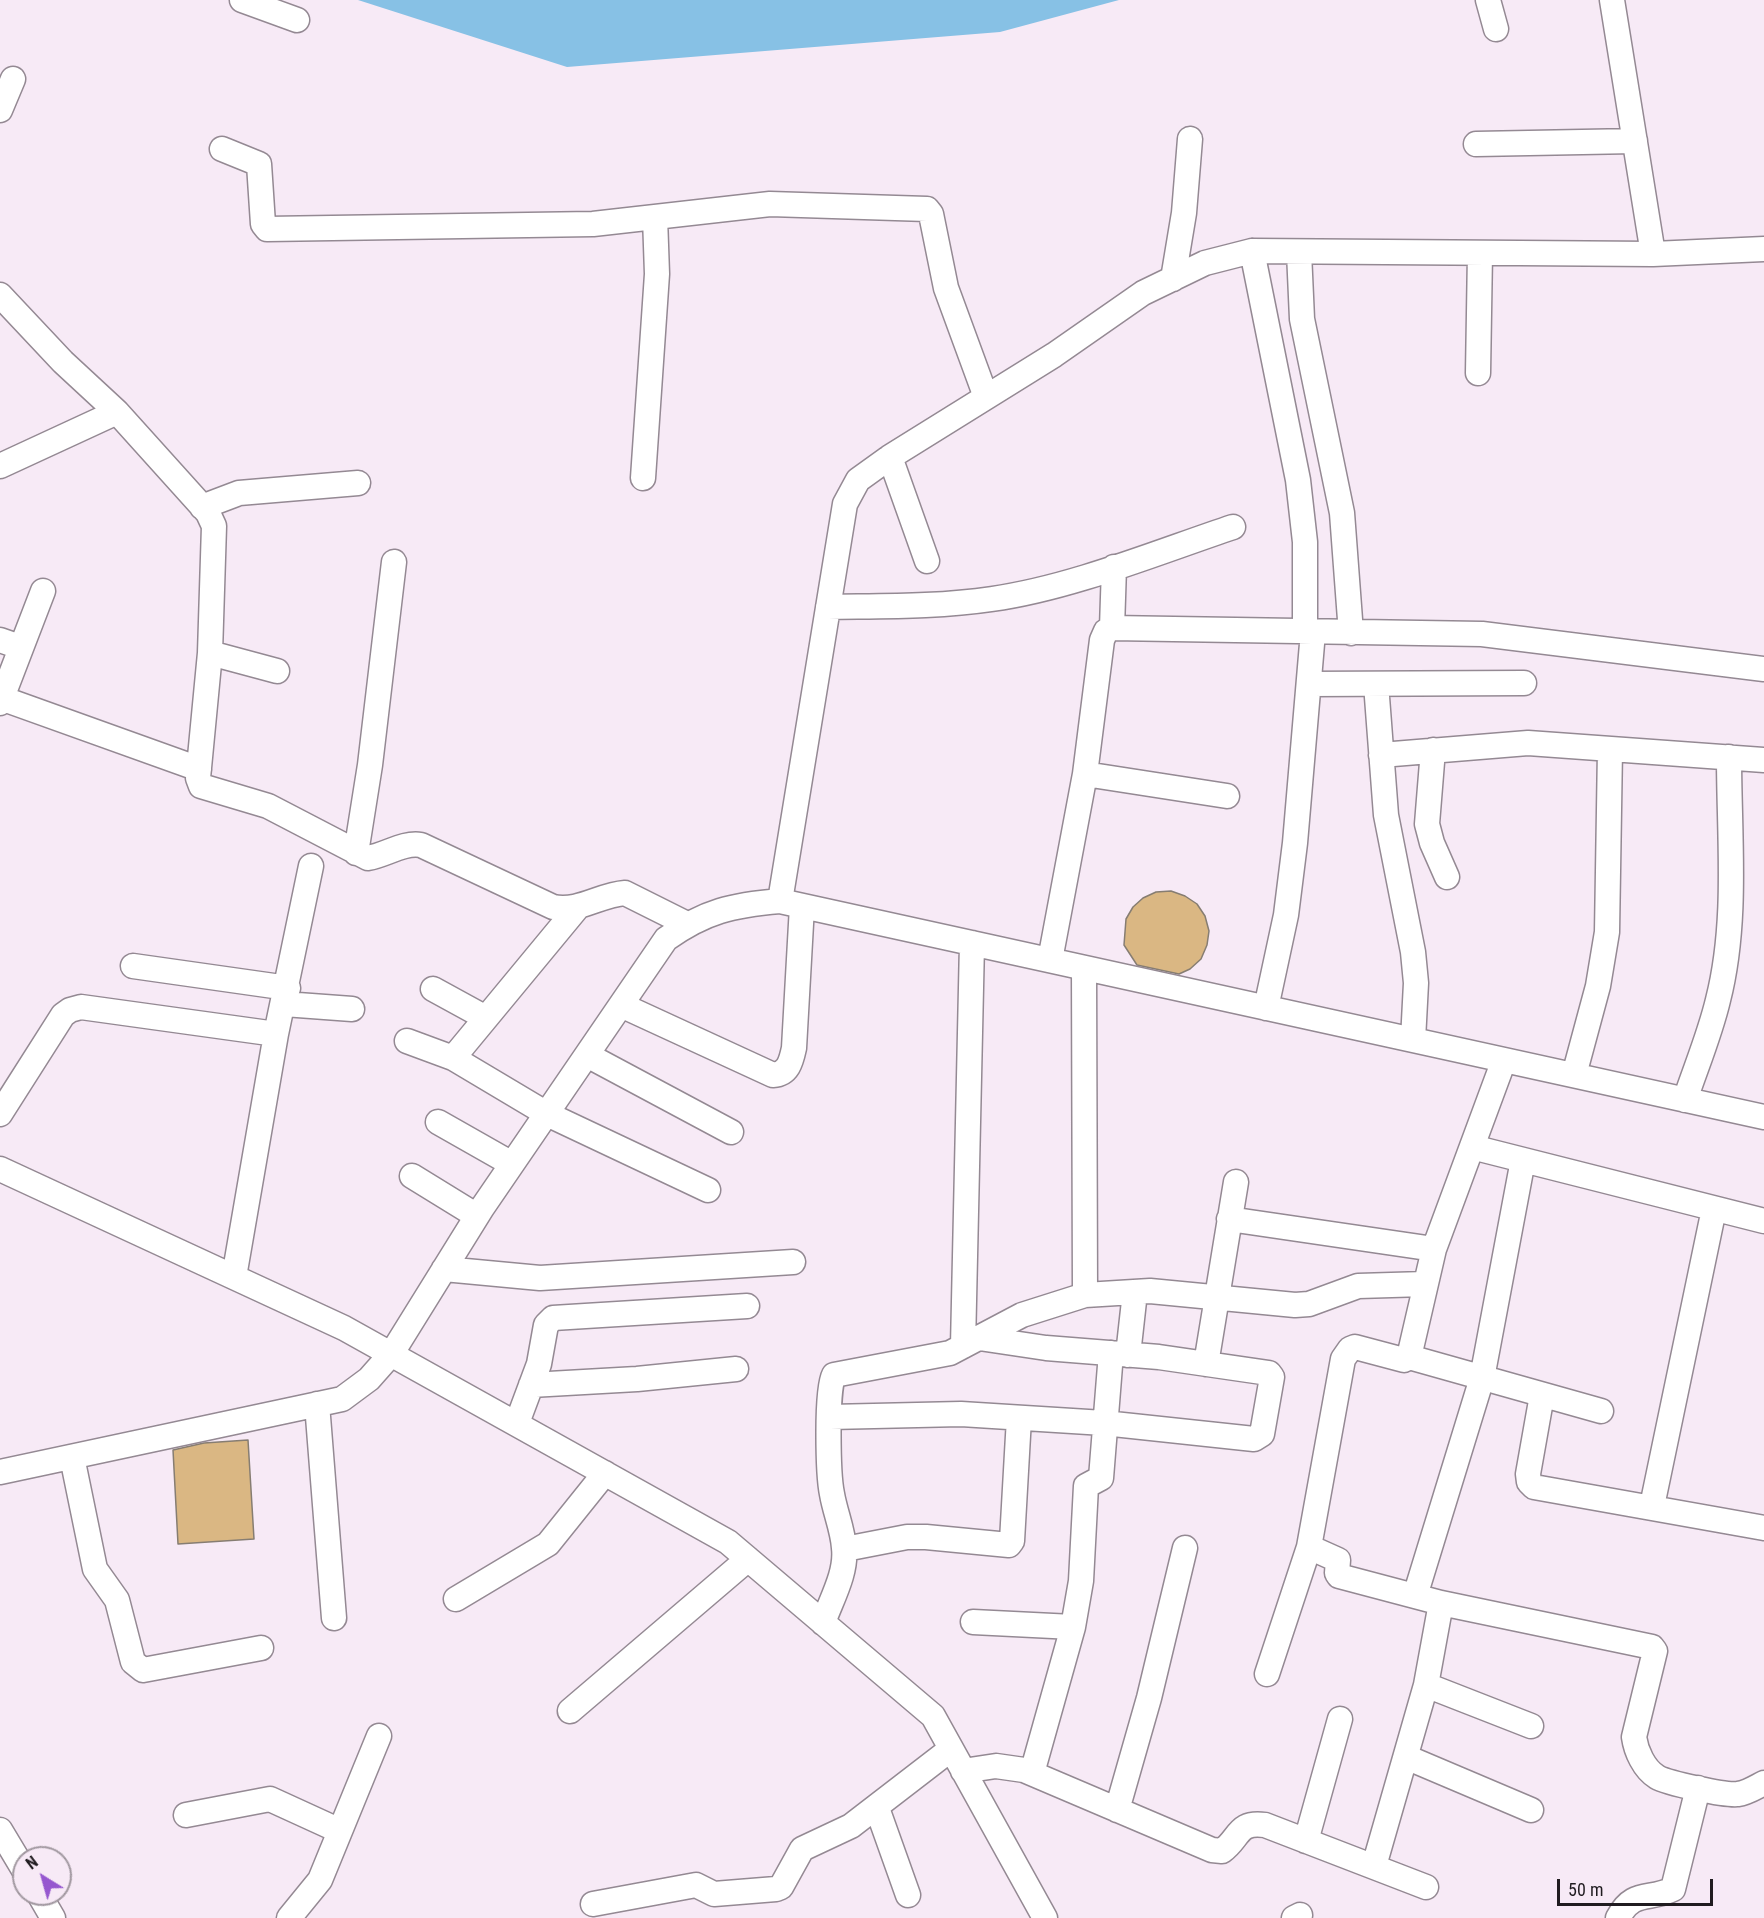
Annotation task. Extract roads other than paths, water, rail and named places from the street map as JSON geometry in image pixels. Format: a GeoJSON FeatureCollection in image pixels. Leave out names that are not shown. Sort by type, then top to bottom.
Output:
{"type":"FeatureCollection","features":[{"type":"Feature","properties":{"kind":"street"},"geometry":{"type":"LineString","coordinates":[[242,0],[297,20]]}},
{"type":"Feature","properties":{"kind":"street"},"geometry":{"type":"LineString","coordinates":[[1488,0],[1496,29]]}},
{"type":"Feature","properties":{"kind":"street"},"geometry":{"type":"LineString","coordinates":[[1612,0],[1653,254]]}},
{"type":"Feature","properties":{"kind":"street"},"geometry":{"type":"LineString","coordinates":[[0,110],[13,79]]}},
{"type":"Feature","properties":{"kind":"street"},"geometry":{"type":"LineString","coordinates":[[1173,279],[1184,213],[1190,139]]}},
{"type":"Feature","properties":{"kind":"street"},"geometry":{"type":"LineString","coordinates":[[1476,144],[1635,141]]}},
{"type":"Feature","properties":{"kind":"street"},"geometry":{"type":"LineString","coordinates":[[222,149],[259,164],[263,224],[267,229],[593,224],[770,204],[927,209],[931,214],[946,288],[986,397]]}},
{"type":"Feature","properties":{"kind":"street"},"geometry":{"type":"LineString","coordinates":[[643,478],[657,274],[655,216]]}},
{"type":"Feature","properties":{"kind":"street"},"geometry":{"type":"LineString","coordinates":[[621,1005],[772,1075],[781,1074],[788,1068],[794,1048],[791,903],[828,607],[845,504],[858,480],[890,457],[986,397],[1143,293],[1205,263],[1251,251],[1653,254],[1764,249]]}},
{"type":"Feature","properties":{"kind":"street"},"geometry":{"type":"LineString","coordinates":[[1251,251],[1298,480],[1305,542],[1309,632],[1309,684],[1293,864],[1286,915],[1266,1008]]}},
{"type":"Feature","properties":{"kind":"street"},"geometry":{"type":"LineString","coordinates":[[1299,252],[1302,319],[1342,513],[1351,633]]}},
{"type":"Feature","properties":{"kind":"street"},"geometry":{"type":"LineString","coordinates":[[1478,373],[1480,252]]}},
{"type":"Feature","properties":{"kind":"street"},"geometry":{"type":"LineString","coordinates":[[0,295],[63,362],[117,412],[202,507],[214,526],[210,653],[198,782],[201,786],[268,806],[356,854],[368,858],[381,856],[410,844],[421,845],[554,907],[577,908],[613,894],[625,893],[687,924]]}},
{"type":"Feature","properties":{"kind":"street"},"geometry":{"type":"LineString","coordinates":[[0,466],[117,412]]}},
{"type":"Feature","properties":{"kind":"street"},"geometry":{"type":"LineString","coordinates":[[890,457],[927,561]]}},
{"type":"Feature","properties":{"kind":"street"},"geometry":{"type":"LineString","coordinates":[[202,507],[239,493],[358,483]]}},
{"type":"Feature","properties":{"kind":"street"},"geometry":{"type":"LineString","coordinates":[[828,607],[942,604],[995,599],[1113,567],[1233,527]]}},
{"type":"Feature","properties":{"kind":"street"},"geometry":{"type":"LineString","coordinates":[[356,854],[370,765],[394,562]]}},
{"type":"Feature","properties":{"kind":"street"},"geometry":{"type":"LineString","coordinates":[[1112,628],[1113,567]]}},
{"type":"Feature","properties":{"kind":"street"},"geometry":{"type":"LineString","coordinates":[[43,591],[10,644],[1,700],[199,770]]}},
{"type":"Feature","properties":{"kind":"street"},"geometry":{"type":"LineString","coordinates":[[1050,960],[1085,774],[1102,640],[1106,631],[1112,628],[1482,634],[1764,669]]}},
{"type":"Feature","properties":{"kind":"street"},"geometry":{"type":"LineString","coordinates":[[210,653],[277,671]]}},
{"type":"Feature","properties":{"kind":"street"},"geometry":{"type":"LineString","coordinates":[[1309,684],[1524,683]]}},
{"type":"Feature","properties":{"kind":"street"},"geometry":{"type":"LineString","coordinates":[[1376,684],[1392,858],[1413,951],[1416,983],[1413,1040]]}},
{"type":"Feature","properties":{"kind":"street"},"geometry":{"type":"LineString","coordinates":[[1382,755],[1528,742],[1764,760]]}},
{"type":"Feature","properties":{"kind":"street"},"geometry":{"type":"LineString","coordinates":[[1574,1076],[1598,986],[1607,932],[1610,749]]}},
{"type":"Feature","properties":{"kind":"street"},"geometry":{"type":"LineString","coordinates":[[1433,750],[1427,824],[1432,843],[1447,877]]}},
{"type":"Feature","properties":{"kind":"street"},"geometry":{"type":"LineString","coordinates":[[1685,1100],[1719,999],[1729,914],[1729,757]]}},
{"type":"Feature","properties":{"kind":"street"},"geometry":{"type":"LineString","coordinates":[[1085,774],[1227,796]]}},
{"type":"Feature","properties":{"kind":"street"},"geometry":{"type":"LineString","coordinates":[[234,1277],[276,1034],[286,996],[311,866]]}},
{"type":"Feature","properties":{"kind":"street"},"geometry":{"type":"LineString","coordinates":[[0,1472],[342,1399],[369,1379],[392,1353],[477,1216],[666,939],[687,924],[713,911],[742,904],[791,903],[1764,1117]]}},
{"type":"Feature","properties":{"kind":"street"},"geometry":{"type":"LineString","coordinates":[[453,1058],[577,908]]}},
{"type":"Feature","properties":{"kind":"street"},"geometry":{"type":"LineString","coordinates":[[971,1342],[972,943]]}},
{"type":"Feature","properties":{"kind":"street"},"geometry":{"type":"LineString","coordinates":[[133,966],[352,1010]]}},
{"type":"Feature","properties":{"kind":"street"},"geometry":{"type":"LineString","coordinates":[[1084,968],[1085,1295]]}},
{"type":"Feature","properties":{"kind":"street"},"geometry":{"type":"LineString","coordinates":[[433,989],[486,1018]]}},
{"type":"Feature","properties":{"kind":"street"},"geometry":{"type":"LineString","coordinates":[[0,1114],[63,1015],[70,1010],[81,1007],[276,1034]]}},
{"type":"Feature","properties":{"kind":"street"},"geometry":{"type":"LineString","coordinates":[[407,1041],[453,1058],[547,1114],[708,1190]]}},
{"type":"Feature","properties":{"kind":"street"},"geometry":{"type":"LineString","coordinates":[[587,1055],[731,1132]]}},
{"type":"Feature","properties":{"kind":"street"},"geometry":{"type":"LineString","coordinates":[[1409,1357],[1434,1250],[1504,1060]]}},
{"type":"Feature","properties":{"kind":"street"},"geometry":{"type":"LineString","coordinates":[[438,1122],[512,1164]]}},
{"type":"Feature","properties":{"kind":"street"},"geometry":{"type":"LineString","coordinates":[[1472,1147],[1764,1221]]}},
{"type":"Feature","properties":{"kind":"street"},"geometry":{"type":"LineString","coordinates":[[1415,1596],[1482,1378],[1522,1160]]}},
{"type":"Feature","properties":{"kind":"street"},"geometry":{"type":"LineString","coordinates":[[0,1169],[344,1328],[728,1542],[933,1716],[1045,1918]]}},
{"type":"Feature","properties":{"kind":"street"},"geometry":{"type":"LineString","coordinates":[[412,1176],[477,1216]]}},
{"type":"Feature","properties":{"kind":"street"},"geometry":{"type":"LineString","coordinates":[[1206,1364],[1215,1298],[1236,1182]]}},
{"type":"Feature","properties":{"kind":"street"},"geometry":{"type":"LineString","coordinates":[[1652,1506],[1714,1209]]}},
{"type":"Feature","properties":{"kind":"street"},"geometry":{"type":"LineString","coordinates":[[1229,1219],[1434,1250]]}},
{"type":"Feature","properties":{"kind":"street"},"geometry":{"type":"LineString","coordinates":[[444,1269],[540,1278],[793,1262]]}},
{"type":"Feature","properties":{"kind":"street"},"geometry":{"type":"LineString","coordinates":[[823,1623],[841,1574],[844,1549],[831,1491],[830,1417],[831,1381],[834,1375],[932,1358],[971,1342],[1022,1315],[1085,1295],[1149,1290],[1295,1305],[1309,1304],[1358,1286],[1425,1284]]}},
{"type":"Feature","properties":{"kind":"street"},"geometry":{"type":"LineString","coordinates":[[1032,1773],[1073,1627],[1081,1581],[1086,1486],[1101,1480],[1104,1423],[1135,1292]]}},
{"type":"Feature","properties":{"kind":"street"},"geometry":{"type":"LineString","coordinates":[[517,1423],[539,1364],[546,1325],[553,1318],[747,1306]]}},
{"type":"Feature","properties":{"kind":"street"},"geometry":{"type":"LineString","coordinates":[[830,1417],[960,1414],[1104,1423],[1259,1438],[1262,1434],[1271,1375],[1206,1364],[1119,1354],[971,1342]]}},
{"type":"Feature","properties":{"kind":"street"},"geometry":{"type":"LineString","coordinates":[[1267,1674],[1309,1547],[1346,1353],[1355,1347],[1404,1360],[1409,1357],[1601,1411]]}},
{"type":"Feature","properties":{"kind":"street"},"geometry":{"type":"LineString","coordinates":[[531,1385],[637,1379],[736,1369]]}},
{"type":"Feature","properties":{"kind":"street"},"geometry":{"type":"LineString","coordinates":[[1542,1395],[1529,1482],[1534,1487],[1764,1527]]}},
{"type":"Feature","properties":{"kind":"street"},"geometry":{"type":"LineString","coordinates":[[317,1404],[334,1618]]}},
{"type":"Feature","properties":{"kind":"street"},"geometry":{"type":"LineString","coordinates":[[844,1549],[907,1537],[1009,1545],[1012,1541],[1020,1418]]}},
{"type":"Feature","properties":{"kind":"street"},"geometry":{"type":"LineString","coordinates":[[72,1457],[94,1569],[117,1600],[133,1662],[137,1667],[143,1670],[261,1648]]}},
{"type":"Feature","properties":{"kind":"street"},"geometry":{"type":"LineString","coordinates":[[456,1599],[548,1544],[605,1473]]}},
{"type":"Feature","properties":{"kind":"street"},"geometry":{"type":"LineString","coordinates":[[1309,1547],[1338,1560],[1336,1573],[1339,1576],[1441,1603],[1654,1648],[1634,1737],[1636,1748],[1648,1770],[1658,1778],[1727,1795],[1741,1794],[1764,1783]]}},
{"type":"Feature","properties":{"kind":"street"},"geometry":{"type":"LineString","coordinates":[[1118,1810],[1149,1698],[1185,1548]]}},
{"type":"Feature","properties":{"kind":"street"},"geometry":{"type":"LineString","coordinates":[[570,1711],[748,1559]]}},
{"type":"Feature","properties":{"kind":"street"},"geometry":{"type":"LineString","coordinates":[[1374,1866],[1426,1685],[1441,1603]]}},
{"type":"Feature","properties":{"kind":"street"},"geometry":{"type":"LineString","coordinates":[[973,1622],[1073,1627]]}},
{"type":"Feature","properties":{"kind":"street"},"geometry":{"type":"LineString","coordinates":[[1426,1685],[1531,1726]]}},
{"type":"Feature","properties":{"kind":"street"},"geometry":{"type":"LineString","coordinates":[[1306,1841],[1340,1719]]}},
{"type":"Feature","properties":{"kind":"street"},"geometry":{"type":"LineString","coordinates":[[289,1918],[320,1880],[379,1736]]}},
{"type":"Feature","properties":{"kind":"street"},"geometry":{"type":"LineString","coordinates":[[593,1904],[696,1885],[714,1894],[781,1887],[802,1849],[851,1826],[878,1808],[951,1749]]}},
{"type":"Feature","properties":{"kind":"street"},"geometry":{"type":"LineString","coordinates":[[1406,1756],[1531,1810]]}},
{"type":"Feature","properties":{"kind":"street"},"geometry":{"type":"LineString","coordinates":[[963,1771],[996,1766],[1032,1773],[1212,1851],[1222,1851],[1242,1828],[1252,1823],[1265,1825],[1426,1887]]}},
{"type":"Feature","properties":{"kind":"street"},"geometry":{"type":"LineString","coordinates":[[1618,1918],[1625,1905],[1639,1897],[1673,1889],[1698,1788]]}},
{"type":"Feature","properties":{"kind":"street"},"geometry":{"type":"LineString","coordinates":[[186,1815],[270,1799],[340,1831]]}},
{"type":"Feature","properties":{"kind":"street"},"geometry":{"type":"LineString","coordinates":[[878,1808],[908,1895]]}},
{"type":"Feature","properties":{"kind":"street"},"geometry":{"type":"LineString","coordinates":[[0,1830],[12,1850]]}},
{"type":"Feature","properties":{"kind":"water"},"geometry":{"type":"Polygon","coordinates":[[[358,0],[1119,0],[1000,32],[567,67],[358,0]]]}}]}
